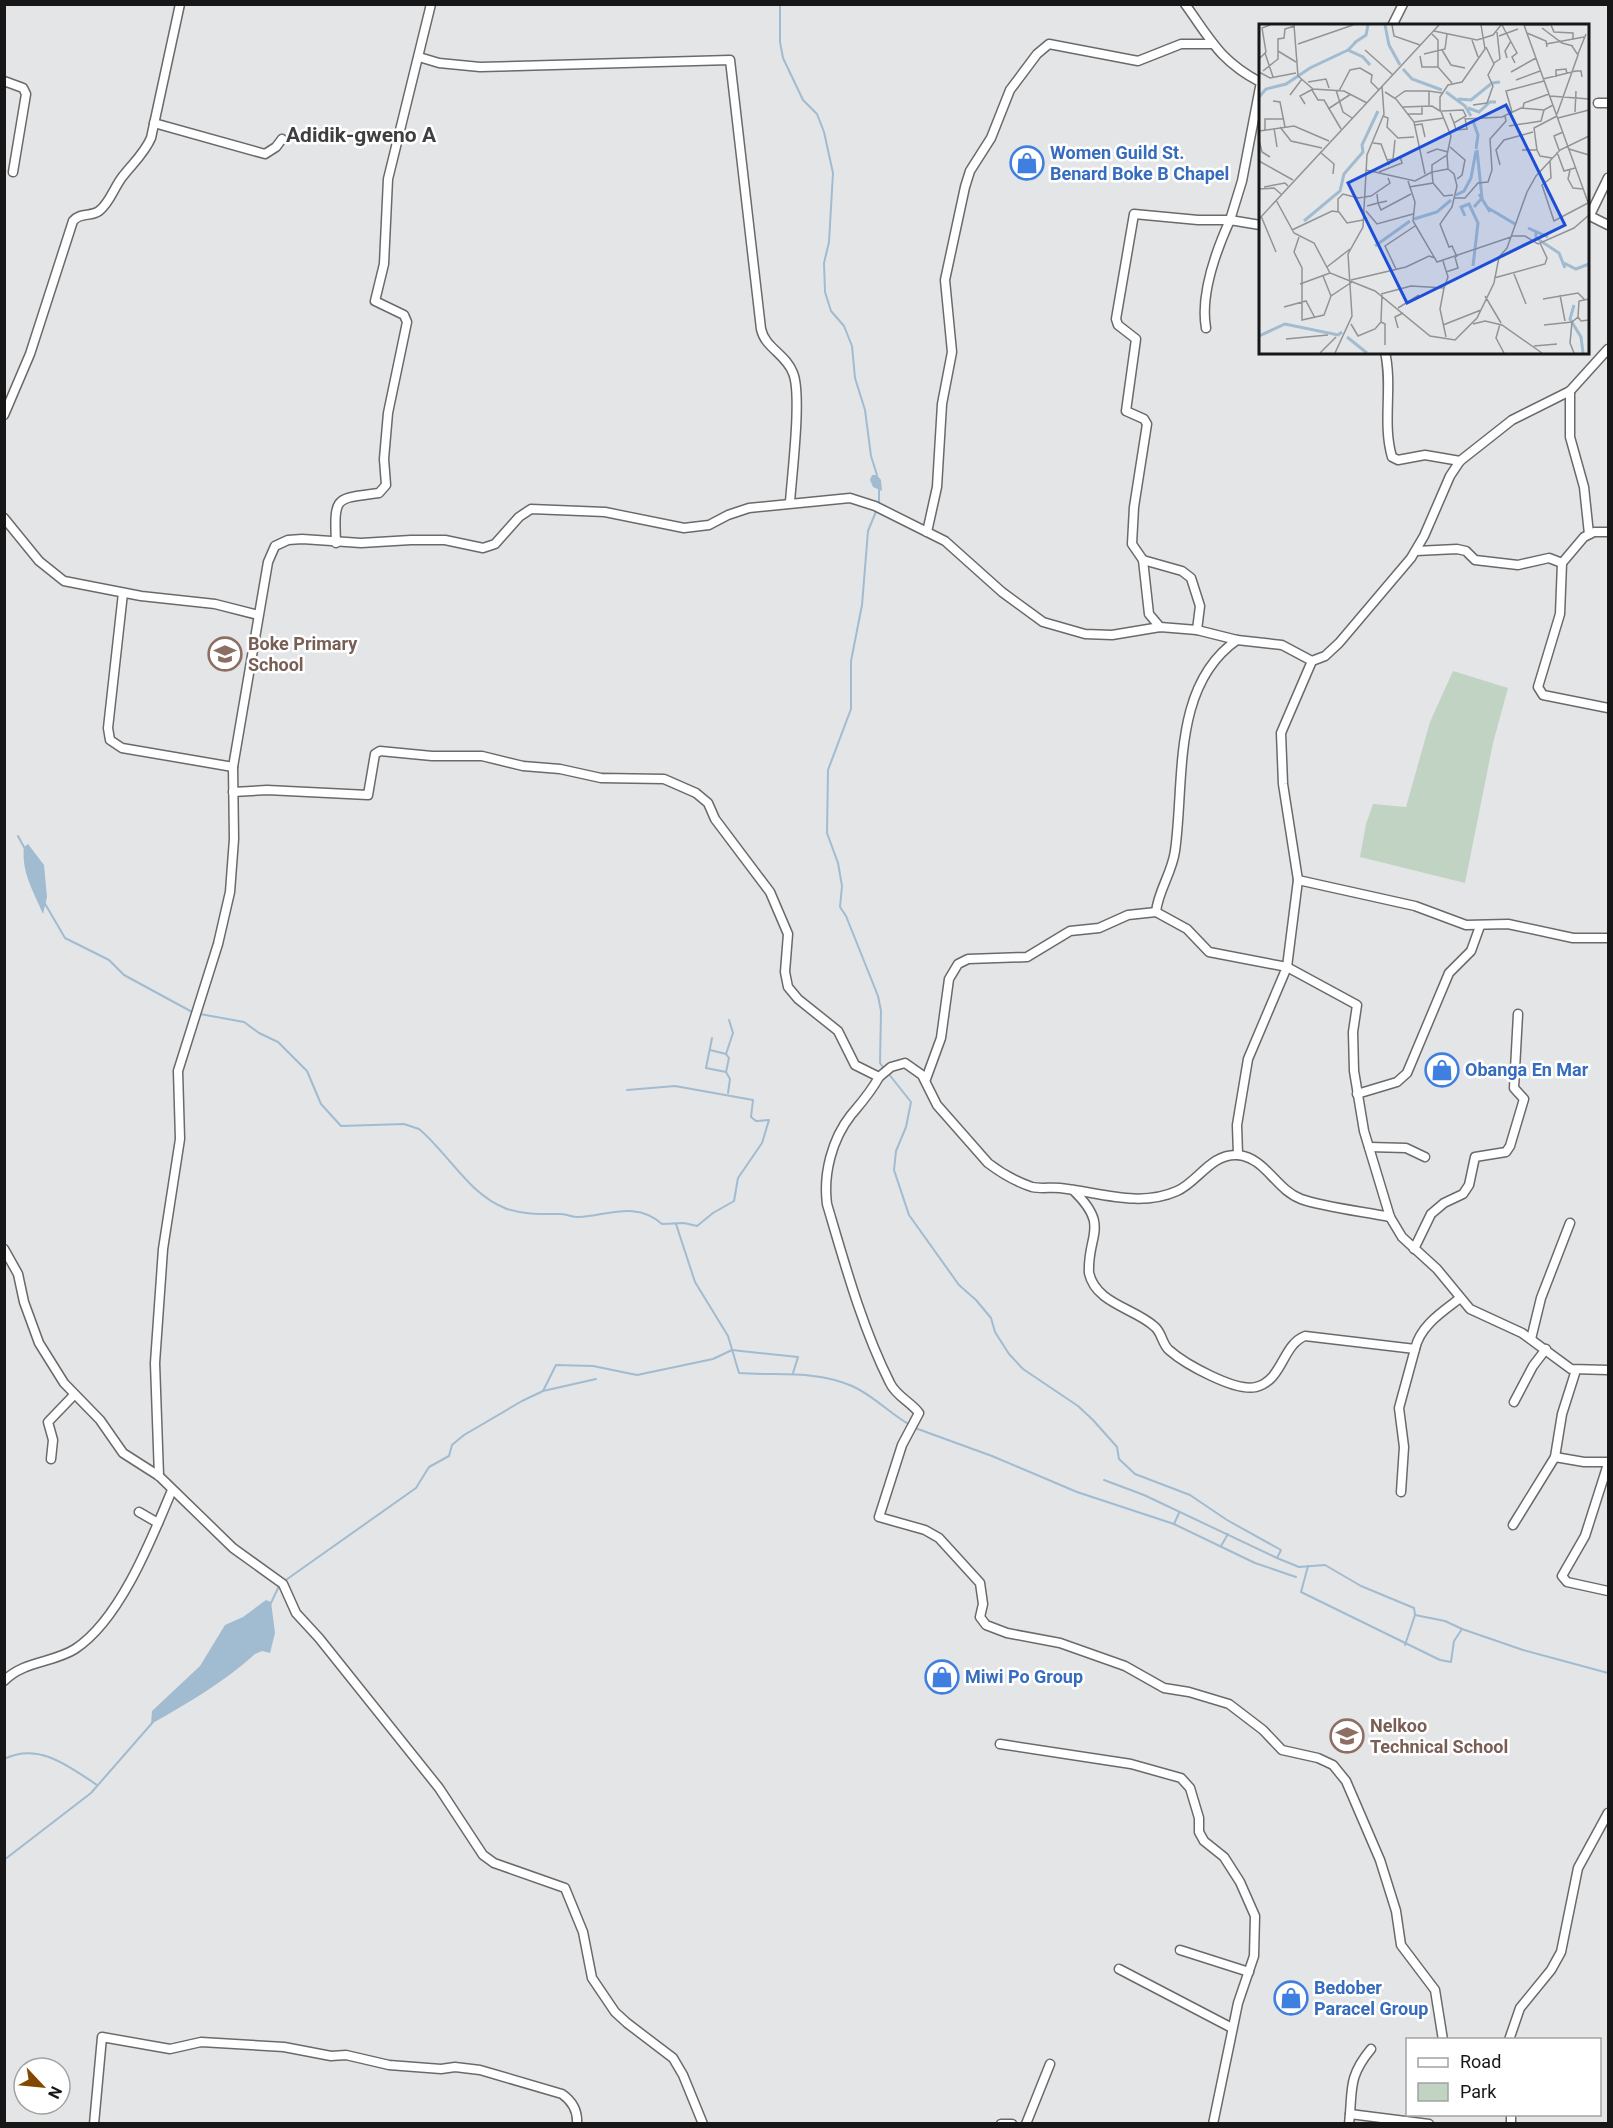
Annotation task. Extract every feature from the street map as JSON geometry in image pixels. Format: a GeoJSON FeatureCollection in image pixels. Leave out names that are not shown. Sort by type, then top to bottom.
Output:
{"type":"FeatureCollection","features":[{"type":"Feature","properties":{"kind":"street"},"geometry":{"type":"LineString","coordinates":[[4,415],[30,354],[73,221],[78,216],[93,214],[107,203],[122,176],[145,151],[154,123],[180,4]]}},
{"type":"Feature","properties":{"kind":"street"},"geometry":{"type":"LineString","coordinates":[[336,543],[335,517],[340,502],[351,495],[379,493],[385,488],[387,481],[384,459],[389,406],[407,318],[375,301],[384,264],[388,179],[405,101],[419,57],[431,4]]}},
{"type":"Feature","properties":{"kind":"street"},"geometry":{"type":"LineString","coordinates":[[1185,4],[1213,44],[1234,67],[1259,84]]}},
{"type":"Feature","properties":{"kind":"street"},"geometry":{"type":"LineString","coordinates":[[1393,24],[1403,4]]}},
{"type":"Feature","properties":{"kind":"street"},"geometry":{"type":"LineString","coordinates":[[927,532],[937,487],[942,404],[952,352],[946,292],[947,266],[970,171],[991,138],[1010,90],[1037,54],[1049,44],[1138,61],[1181,44],[1213,44]]}},
{"type":"Feature","properties":{"kind":"street"},"geometry":{"type":"LineString","coordinates":[[419,57],[439,63],[480,67],[730,60],[747,229],[762,336],[786,360],[797,386],[790,502]]}},
{"type":"Feature","properties":{"kind":"street"},"geometry":{"type":"LineString","coordinates":[[4,81],[23,88],[26,94],[13,172]]}},
{"type":"Feature","properties":{"kind":"street"},"geometry":{"type":"LineString","coordinates":[[1206,328],[1205,312],[1213,268],[1242,181],[1259,90]]}},
{"type":"Feature","properties":{"kind":"street"},"geometry":{"type":"LineString","coordinates":[[1598,103],[1608,103]]}},
{"type":"Feature","properties":{"kind":"street"},"geometry":{"type":"LineString","coordinates":[[154,123],[265,154],[276,147],[282,139]]}},
{"type":"Feature","properties":{"kind":"street"},"geometry":{"type":"LineString","coordinates":[[1608,178],[1589,215],[1608,225]]}},
{"type":"Feature","properties":{"kind":"street"},"geometry":{"type":"LineString","coordinates":[[1160,627],[1147,605],[1143,560],[1132,544],[1134,507],[1147,424],[1144,419],[1126,411],[1136,339],[1118,324],[1116,319],[1134,214],[1198,220],[1230,220],[1259,225]]}},
{"type":"Feature","properties":{"kind":"street"},"geometry":{"type":"LineString","coordinates":[[1238,1155],[1237,1125],[1248,1059],[1287,967],[1298,879],[1283,784],[1281,733],[1312,661],[1328,653],[1349,633],[1416,551],[1450,476],[1460,461],[1512,420],[1570,391],[1608,349]]}},
{"type":"Feature","properties":{"kind":"street"},"geometry":{"type":"LineString","coordinates":[[1385,354],[1389,385],[1388,426],[1392,457],[1398,460],[1425,455],[1460,461]]}},
{"type":"Feature","properties":{"kind":"street"},"geometry":{"type":"LineString","coordinates":[[1570,391],[1570,437],[1584,487],[1589,534]]}},
{"type":"Feature","properties":{"kind":"street"},"geometry":{"type":"LineString","coordinates":[[159,1476],[155,1363],[163,1249],[180,1139],[178,1071],[218,945],[230,892],[234,839],[233,767],[268,562],[275,546],[288,540],[302,539],[336,543],[445,540],[483,548],[495,544],[519,517],[531,510],[605,512],[684,528],[709,525],[749,508],[790,502],[861,500],[927,532],[953,548],[995,587],[1043,622],[1085,634],[1112,635],[1160,627],[1197,630],[1237,640],[1282,645],[1312,661]]}},
{"type":"Feature","properties":{"kind":"street"},"geometry":{"type":"LineString","coordinates":[[4,518],[39,561],[57,577],[75,585],[215,604],[258,615]]}},
{"type":"Feature","properties":{"kind":"street"},"geometry":{"type":"LineString","coordinates":[[1608,532],[1589,534],[1577,542],[1562,563],[1558,621],[1538,690],[1544,695],[1608,708]]}},
{"type":"Feature","properties":{"kind":"street"},"geometry":{"type":"LineString","coordinates":[[1416,551],[1457,549],[1466,551],[1475,560],[1518,565],[1549,558],[1562,563]]}},
{"type":"Feature","properties":{"kind":"street"},"geometry":{"type":"LineString","coordinates":[[1143,560],[1182,571],[1191,578],[1200,606],[1197,630]]}},
{"type":"Feature","properties":{"kind":"street"},"geometry":{"type":"LineString","coordinates":[[123,593],[108,728],[110,740],[122,748],[233,767]]}},
{"type":"Feature","properties":{"kind":"street"},"geometry":{"type":"LineString","coordinates":[[1156,912],[1174,855],[1190,712],[1210,664],[1237,640]]}},
{"type":"Feature","properties":{"kind":"street"},"geometry":{"type":"LineString","coordinates":[[232,792],[267,790],[368,795],[375,754],[380,751],[432,756],[482,756],[523,766],[560,769],[601,778],[656,778],[684,786],[708,804],[715,819],[770,892],[788,934],[785,972],[788,987],[798,999],[838,1031],[855,1065],[879,1077]]}},
{"type":"Feature","properties":{"kind":"street"},"geometry":{"type":"LineString","coordinates":[[1298,879],[1415,906],[1460,923],[1480,926],[1508,924],[1573,938],[1608,938]]}},
{"type":"Feature","properties":{"kind":"street"},"geometry":{"type":"LineString","coordinates":[[926,1079],[941,1038],[950,979],[958,964],[968,959],[1027,957],[1070,931],[1100,928],[1128,915],[1156,912],[1187,929],[1209,952],[1287,967],[1357,1005],[1353,1032],[1357,1094],[1369,1148],[1390,1217],[1402,1237],[1437,1269],[1459,1299],[1477,1314],[1515,1329],[1546,1349],[1568,1367],[1576,1370],[1608,1371]]}},
{"type":"Feature","properties":{"kind":"street"},"geometry":{"type":"LineString","coordinates":[[1357,1094],[1397,1082],[1407,1073],[1449,973],[1471,951],[1480,926]]}},
{"type":"Feature","properties":{"kind":"street"},"geometry":{"type":"LineString","coordinates":[[1414,1249],[1431,1214],[1444,1203],[1463,1194],[1469,1185],[1475,1156],[1501,1154],[1510,1146],[1524,1099],[1514,1088],[1518,1014]]}},
{"type":"Feature","properties":{"kind":"street"},"geometry":{"type":"LineString","coordinates":[[1390,1217],[1300,1198],[1282,1187],[1265,1167],[1250,1158],[1238,1155],[1214,1161],[1182,1189],[1157,1198],[1124,1198],[1072,1190],[1036,1188],[989,1164],[937,1105],[926,1079],[905,1063],[891,1067],[879,1077],[869,1095],[850,1117],[838,1139],[828,1166],[826,1183],[827,1204],[868,1339],[883,1365],[889,1382],[919,1413],[902,1445],[879,1517],[925,1530],[945,1544],[980,1583],[983,1604],[980,1617],[986,1624],[1007,1634],[1060,1643],[1125,1666],[1164,1688],[1189,1692],[1229,1704],[1263,1730],[1282,1750],[1318,1758],[1333,1765],[1346,1781],[1380,1860],[1396,1911],[1401,1945],[1435,1990],[1443,2038]]}},
{"type":"Feature","properties":{"kind":"street"},"geometry":{"type":"LineString","coordinates":[[1369,1148],[1406,1148],[1425,1157]]}},
{"type":"Feature","properties":{"kind":"street"},"geometry":{"type":"LineString","coordinates":[[1072,1190],[1088,1209],[1094,1223],[1095,1240],[1088,1268],[1093,1284],[1118,1306],[1155,1327],[1169,1350],[1224,1381],[1242,1388],[1260,1386],[1278,1371],[1295,1341],[1305,1336],[1415,1349]]}},
{"type":"Feature","properties":{"kind":"street"},"geometry":{"type":"LineString","coordinates":[[1531,1339],[1541,1298],[1570,1223]]}},
{"type":"Feature","properties":{"kind":"street"},"geometry":{"type":"LineString","coordinates":[[4,1249],[18,1274],[24,1302],[48,1361],[74,1395],[100,1420],[123,1453],[159,1476],[233,1548],[283,1584],[302,1621],[319,1638],[439,1788],[483,1855],[494,1863],[565,1888],[583,1932],[592,1978],[621,2018],[673,2058],[683,2075],[704,2124]]}},
{"type":"Feature","properties":{"kind":"street"},"geometry":{"type":"LineString","coordinates":[[1401,1492],[1404,1447],[1399,1408],[1415,1349],[1426,1328],[1459,1299]]}},
{"type":"Feature","properties":{"kind":"street"},"geometry":{"type":"LineString","coordinates":[[1514,1402],[1533,1366],[1546,1349]]}},
{"type":"Feature","properties":{"kind":"street"},"geometry":{"type":"LineString","coordinates":[[1514,1525],[1554,1457],[1562,1414],[1576,1370]]}},
{"type":"Feature","properties":{"kind":"street"},"geometry":{"type":"LineString","coordinates":[[51,1459],[54,1440],[48,1422],[74,1395]]}},
{"type":"Feature","properties":{"kind":"street"},"geometry":{"type":"LineString","coordinates":[[1554,1457],[1608,1463],[1585,1536],[1562,1576],[1567,1582],[1608,1591]]}},
{"type":"Feature","properties":{"kind":"street"},"geometry":{"type":"LineString","coordinates":[[4,1681],[43,1659],[65,1655],[92,1638],[115,1608],[172,1490]]}},
{"type":"Feature","properties":{"kind":"street"},"geometry":{"type":"LineString","coordinates":[[139,1512],[158,1523]]}},
{"type":"Feature","properties":{"kind":"street"},"geometry":{"type":"LineString","coordinates":[[1000,1744],[1114,1760],[1171,1774],[1186,1782],[1197,1807],[1200,1832],[1204,1841],[1224,1857],[1240,1882],[1256,1916],[1256,1935],[1249,1972],[1232,2028],[1213,2124]]}},
{"type":"Feature","properties":{"kind":"street"},"geometry":{"type":"LineString","coordinates":[[1510,2038],[1520,2008],[1551,1970],[1561,1952],[1578,1868],[1608,1813]]}},
{"type":"Feature","properties":{"kind":"street"},"geometry":{"type":"LineString","coordinates":[[1180,1950],[1249,1972]]}},
{"type":"Feature","properties":{"kind":"street"},"geometry":{"type":"LineString","coordinates":[[1119,1969],[1232,2028]]}},
{"type":"Feature","properties":{"kind":"street"},"geometry":{"type":"LineString","coordinates":[[94,2124],[102,2037],[170,2049],[201,2042],[284,2047],[331,2056],[346,2055],[389,2065],[480,2070],[562,2094],[575,2108],[577,2124]]}},
{"type":"Feature","properties":{"kind":"street"},"geometry":{"type":"LineString","coordinates":[[1371,2049],[1356,2072],[1350,2089],[1350,2119],[1429,2124]]}},
{"type":"Feature","properties":{"kind":"street"},"geometry":{"type":"LineString","coordinates":[[1026,2124],[1050,2064]]}},
{"type":"Feature","properties":{"kind":"street"},"geometry":{"type":"LineString","coordinates":[[1001,2124],[1012,2124]]}},
{"type":"Feature","properties":{"kind":"green space"},"geometry":{"type":"Polygon","coordinates":[[[1453,671],[1508,688],[1493,743],[1465,883],[1360,857],[1366,824],[1373,804],[1406,807],[1430,722],[1453,671]]]}},
{"type":"Feature","properties":{"kind":"water"},"geometry":{"type":"Polygon","coordinates":[[[872,475],[877,475],[881,480],[882,491],[873,487],[870,480],[872,475]]]}},
{"type":"Feature","properties":{"kind":"water"},"geometry":{"type":"Polygon","coordinates":[[[28,844],[44,865],[47,897],[43,914],[24,865],[24,847],[28,844]]]}},
{"type":"Feature","properties":{"kind":"water"},"geometry":{"type":"Polygon","coordinates":[[[266,1600],[271,1602],[275,1633],[270,1653],[262,1651],[255,1654],[218,1683],[151,1724],[152,1711],[200,1666],[225,1625],[243,1617],[266,1600]]]}},
{"type":"Feature","properties":{"kind":"waterway"},"geometry":{"type":"LineString","coordinates":[[780,4],[780,42],[783,58],[803,100],[817,114],[824,132],[833,173],[829,242],[824,263],[825,292],[831,311],[844,326],[852,346],[855,378],[865,410],[871,456],[877,475]]}},
{"type":"Feature","properties":{"kind":"waterway"},"geometry":{"type":"LineString","coordinates":[[879,489],[879,504]]}},
{"type":"Feature","properties":{"kind":"waterway"},"geometry":{"type":"LineString","coordinates":[[877,509],[868,531],[862,605],[851,661],[851,709],[828,770],[827,833],[838,863],[842,886],[840,907],[846,916],[878,996],[881,1011],[880,1063],[884,1069]]}},
{"type":"Feature","properties":{"kind":"waterway"},"geometry":{"type":"LineString","coordinates":[[18,836],[25,849]]}},
{"type":"Feature","properties":{"kind":"waterway"},"geometry":{"type":"LineString","coordinates":[[44,902],[65,938],[109,960],[124,975],[194,1013]]}},
{"type":"Feature","properties":{"kind":"waterway"},"geometry":{"type":"LineString","coordinates":[[200,1014],[244,1022],[259,1033],[278,1042],[307,1071],[321,1104],[341,1126],[404,1124],[419,1129],[470,1184],[481,1194],[507,1209],[577,1217],[633,1211],[652,1217],[662,1224],[684,1223],[697,1226],[713,1213],[734,1201],[738,1178],[762,1143],[769,1120],[756,1121],[751,1117],[753,1100],[675,1086],[627,1090]]}},
{"type":"Feature","properties":{"kind":"waterway"},"geometry":{"type":"LineString","coordinates":[[728,1093],[730,1079],[726,1072],[729,1058],[726,1054],[733,1033],[729,1020]]}},
{"type":"Feature","properties":{"kind":"waterway"},"geometry":{"type":"LineString","coordinates":[[712,1038],[706,1068],[726,1072]]}},
{"type":"Feature","properties":{"kind":"waterway"},"geometry":{"type":"LineString","coordinates":[[710,1050],[726,1054]]}},
{"type":"Feature","properties":{"kind":"waterway"},"geometry":{"type":"LineString","coordinates":[[888,1073],[911,1102],[906,1127],[896,1151],[894,1170],[909,1215],[959,1285],[991,1318],[995,1332],[1009,1354],[1023,1369],[1078,1406],[1093,1420],[1117,1447],[1119,1459],[1135,1474],[1190,1495],[1227,1520],[1281,1550],[1277,1558]]}},
{"type":"Feature","properties":{"kind":"waterway"},"geometry":{"type":"LineString","coordinates":[[676,1224],[695,1282],[728,1336],[739,1373],[811,1376],[838,1381],[867,1394],[910,1425]]}},
{"type":"Feature","properties":{"kind":"waterway"},"geometry":{"type":"LineString","coordinates":[[543,1391],[556,1365],[593,1366],[637,1375],[713,1359],[732,1350],[798,1357],[793,1373]]}},
{"type":"Feature","properties":{"kind":"waterway"},"geometry":{"type":"LineString","coordinates":[[283,1582],[416,1488],[429,1467],[449,1456],[452,1445],[464,1435],[543,1391],[596,1379]]}},
{"type":"Feature","properties":{"kind":"waterway"},"geometry":{"type":"LineString","coordinates":[[915,1428],[992,1456],[1077,1492],[1174,1524],[1255,1563],[1296,1577]]}},
{"type":"Feature","properties":{"kind":"waterway"},"geometry":{"type":"LineString","coordinates":[[1104,1480],[1144,1495],[1299,1567],[1325,1565],[1361,1586],[1414,1608],[1415,1615]]}},
{"type":"Feature","properties":{"kind":"waterway"},"geometry":{"type":"LineString","coordinates":[[1174,1524],[1179,1513]]}},
{"type":"Feature","properties":{"kind":"waterway"},"geometry":{"type":"LineString","coordinates":[[1221,1546],[1228,1534]]}},
{"type":"Feature","properties":{"kind":"waterway"},"geometry":{"type":"LineString","coordinates":[[1308,1566],[1301,1592],[1440,1660],[1451,1662],[1454,1641],[1462,1629],[1523,1650],[1608,1673]]}},
{"type":"Feature","properties":{"kind":"waterway"},"geometry":{"type":"LineString","coordinates":[[270,1605],[279,1586]]}},
{"type":"Feature","properties":{"kind":"waterway"},"geometry":{"type":"LineString","coordinates":[[1405,1645],[1415,1615],[1445,1621],[1462,1629]]}},
{"type":"Feature","properties":{"kind":"waterway"},"geometry":{"type":"LineString","coordinates":[[4,1860],[91,1793],[153,1722]]}},
{"type":"Feature","properties":{"kind":"waterway"},"geometry":{"type":"LineString","coordinates":[[4,1759],[17,1754],[41,1755],[64,1764],[97,1785]]}},
{"type":"Feature","properties":{"kind":"place","name":"Women Guild St. Benard Boke B Chapel"},"geometry":{"type":"Point","coordinates":[1027,163]}},
{"type":"Feature","properties":{"kind":"place","name":"Boke Primary School"},"geometry":{"type":"Point","coordinates":[225,654]}},
{"type":"Feature","properties":{"kind":"place","name":"Obanga En Mar"},"geometry":{"type":"Point","coordinates":[1442,1070]}},
{"type":"Feature","properties":{"kind":"place","name":"Miwi Po Group"},"geometry":{"type":"Point","coordinates":[942,1677]}},
{"type":"Feature","properties":{"kind":"place","name":"Nelkoo Technical School"},"geometry":{"type":"Point","coordinates":[1347,1736]}},
{"type":"Feature","properties":{"kind":"place","name":"Bedober Paracel Group"},"geometry":{"type":"Point","coordinates":[1291,1998]}},
{"type":"Feature","properties":{"kind":"district","name":"Adidik-gweno A"},"geometry":{"type":"Point","coordinates":[361,135]}}]}
